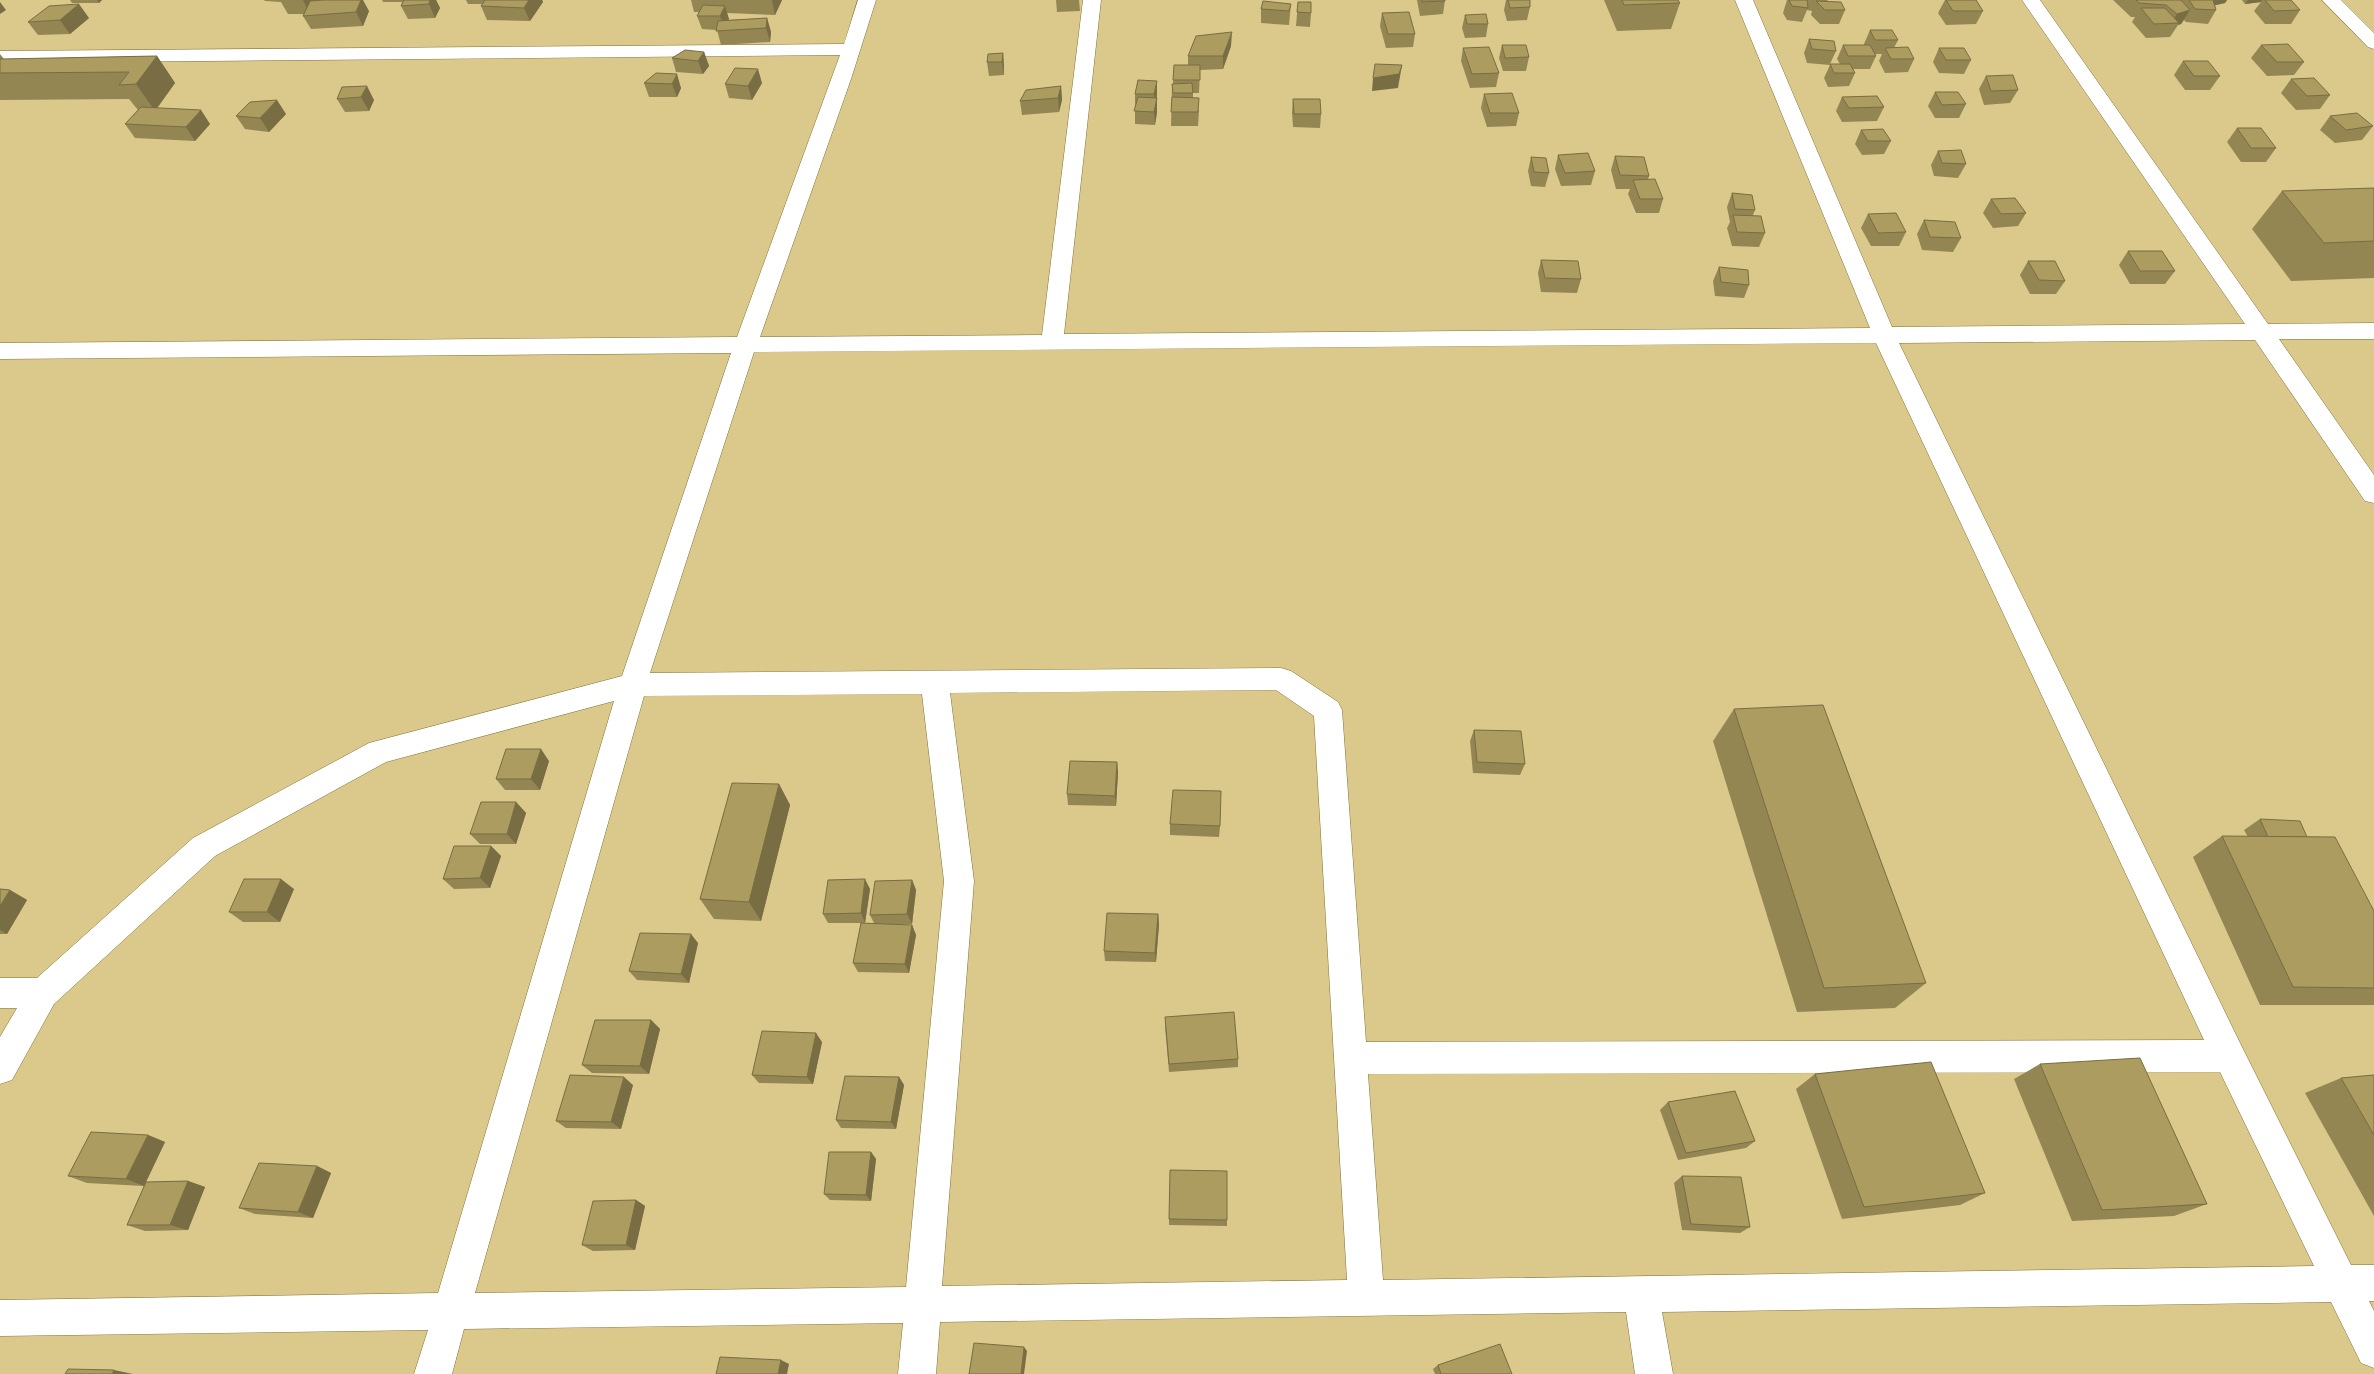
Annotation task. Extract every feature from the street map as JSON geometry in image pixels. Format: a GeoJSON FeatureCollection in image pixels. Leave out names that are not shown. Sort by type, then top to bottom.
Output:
{"type":"FeatureCollection","features":[{"type":"Feature","properties":{"kind":"street"},"geometry":{"type":"LineString","coordinates":[[433,1374],[633,685],[745,346],[852,49],[867,0]]}},
{"type":"Feature","properties":{"kind":"street"},"geometry":{"type":"LineString","coordinates":[[1052,343],[1092,0]]}},
{"type":"Feature","properties":{"kind":"street"},"geometry":{"type":"LineString","coordinates":[[1744,0],[1884,335],[2229,1056],[2358,1283],[2374,1350]]}},
{"type":"Feature","properties":{"kind":"street"},"geometry":{"type":"LineString","coordinates":[[2030,0],[2374,494]]}},
{"type":"Feature","properties":{"kind":"street"},"geometry":{"type":"LineString","coordinates":[[2331,0],[2374,43]]}},
{"type":"Feature","properties":{"kind":"street"},"geometry":{"type":"LineString","coordinates":[[0,57],[852,49]]}},
{"type":"Feature","properties":{"kind":"street"},"geometry":{"type":"LineString","coordinates":[[0,351],[2374,331]]}},
{"type":"Feature","properties":{"kind":"street"},"geometry":{"type":"LineString","coordinates":[[0,1068],[43,993],[204,847],[378,752],[633,685],[1281,680],[1328,710],[1366,1298]]}},
{"type":"Feature","properties":{"kind":"street"},"geometry":{"type":"LineString","coordinates":[[917,1374],[959,881],[935,683]]}},
{"type":"Feature","properties":{"kind":"street"},"geometry":{"type":"LineString","coordinates":[[0,993],[43,993]]}},
{"type":"Feature","properties":{"kind":"street"},"geometry":{"type":"LineString","coordinates":[[1350,1058],[2229,1056]]}},
{"type":"Feature","properties":{"kind":"street"},"geometry":{"type":"LineString","coordinates":[[0,1318],[2358,1283]]}},
{"type":"Feature","properties":{"kind":"street"},"geometry":{"type":"LineString","coordinates":[[1641,1294],[1654,1374]]}},
{"type":"Feature","properties":{"kind":"building"},"geometry":{"type":"Polygon","coordinates":[[[361,0],[356,12],[303,16],[310,1],[361,0]]]}},
{"type":"Feature","properties":{"kind":"building"},"geometry":{"type":"Polygon","coordinates":[[[404,0],[430,0],[429,4],[401,6],[404,0]]]}},
{"type":"Feature","properties":{"kind":"building"},"geometry":{"type":"Polygon","coordinates":[[[485,0],[529,0],[524,8],[481,6],[485,0]]]}},
{"type":"Feature","properties":{"kind":"building"},"geometry":{"type":"Polygon","coordinates":[[[1422,0],[1445,0],[1445,1],[1422,2],[1422,0]]]}},
{"type":"Feature","properties":{"kind":"building"},"geometry":{"type":"Polygon","coordinates":[[[1508,0],[1530,0],[1530,7],[1510,8],[1508,0]]]}},
{"type":"Feature","properties":{"kind":"building"},"geometry":{"type":"Polygon","coordinates":[[[1622,0],[1678,0],[1680,3],[1624,5],[1622,0]]]}},
{"type":"Feature","properties":{"kind":"building"},"geometry":{"type":"Polygon","coordinates":[[[1789,0],[1807,0],[1808,8],[1792,6],[1789,0]]]}},
{"type":"Feature","properties":{"kind":"building"},"geometry":{"type":"Polygon","coordinates":[[[1946,0],[1976,0],[1983,11],[1953,11],[1946,0]]]}},
{"type":"Feature","properties":{"kind":"building"},"geometry":{"type":"Polygon","coordinates":[[[2136,0],[2181,0],[2190,10],[2177,14],[2166,5],[2139,3],[2136,0]]]}},
{"type":"Feature","properties":{"kind":"building"},"geometry":{"type":"Polygon","coordinates":[[[2189,0],[2213,0],[2216,10],[2195,9],[2189,0]]]}},
{"type":"Feature","properties":{"kind":"building"},"geometry":{"type":"Polygon","coordinates":[[[2265,0],[2291,0],[2300,10],[2274,11],[2265,0]]]}},
{"type":"Feature","properties":{"kind":"building"},"geometry":{"type":"Polygon","coordinates":[[[1263,1],[1291,4],[1289,11],[1261,9],[1263,1]]]}},
{"type":"Feature","properties":{"kind":"building"},"geometry":{"type":"Polygon","coordinates":[[[1816,1],[1841,2],[1845,10],[1825,10],[1816,1]]]}},
{"type":"Feature","properties":{"kind":"building"},"geometry":{"type":"Polygon","coordinates":[[[1298,2],[1311,2],[1311,13],[1297,12],[1298,2]]]}},
{"type":"Feature","properties":{"kind":"building"},"geometry":{"type":"Polygon","coordinates":[[[79,4],[60,20],[28,22],[49,6],[79,4]]]}},
{"type":"Feature","properties":{"kind":"building"},"geometry":{"type":"Polygon","coordinates":[[[703,5],[725,6],[720,16],[697,16],[703,5]]]}},
{"type":"Feature","properties":{"kind":"building"},"geometry":{"type":"Polygon","coordinates":[[[2141,8],[2165,8],[2179,23],[2154,24],[2141,8]]]}},
{"type":"Feature","properties":{"kind":"building"},"geometry":{"type":"Polygon","coordinates":[[[1409,12],[1415,34],[1388,34],[1382,13],[1409,12]]]}},
{"type":"Feature","properties":{"kind":"building"},"geometry":{"type":"Polygon","coordinates":[[[1486,14],[1488,24],[1467,24],[1465,15],[1486,14]]]}},
{"type":"Feature","properties":{"kind":"building"},"geometry":{"type":"Polygon","coordinates":[[[767,18],[766,28],[716,31],[718,21],[767,18]]]}},
{"type":"Feature","properties":{"kind":"building"},"geometry":{"type":"Polygon","coordinates":[[[1870,30],[1892,30],[1898,40],[1875,40],[1870,30]]]}},
{"type":"Feature","properties":{"kind":"building"},"geometry":{"type":"Polygon","coordinates":[[[1232,32],[1223,56],[1188,56],[1196,36],[1232,32]]]}},
{"type":"Feature","properties":{"kind":"building"},"geometry":{"type":"Polygon","coordinates":[[[1809,39],[1834,41],[1836,51],[1812,49],[1809,39]]]}},
{"type":"Feature","properties":{"kind":"building"},"geometry":{"type":"Polygon","coordinates":[[[2288,44],[2304,62],[2277,62],[2261,45],[2288,44]]]}},
{"type":"Feature","properties":{"kind":"building"},"geometry":{"type":"Polygon","coordinates":[[[1502,45],[1526,45],[1529,57],[1505,58],[1502,45]]]}},
{"type":"Feature","properties":{"kind":"building"},"geometry":{"type":"Polygon","coordinates":[[[1843,45],[1870,45],[1876,56],[1848,56],[1843,45]]]}},
{"type":"Feature","properties":{"kind":"building"},"geometry":{"type":"Polygon","coordinates":[[[1489,47],[1499,73],[1472,74],[1463,48],[1489,47]]]}},
{"type":"Feature","properties":{"kind":"building"},"geometry":{"type":"Polygon","coordinates":[[[1908,47],[1914,59],[1891,59],[1885,48],[1908,47]]]}},
{"type":"Feature","properties":{"kind":"building"},"geometry":{"type":"Polygon","coordinates":[[[1939,48],[1964,48],[1971,60],[1946,60],[1939,48]]]}},
{"type":"Feature","properties":{"kind":"building"},"geometry":{"type":"Polygon","coordinates":[[[685,50],[704,52],[698,61],[672,58],[685,50]]]}},
{"type":"Feature","properties":{"kind":"building"},"geometry":{"type":"Polygon","coordinates":[[[1003,53],[1002,62],[987,62],[988,54],[1003,53]]]}},
{"type":"Feature","properties":{"kind":"building"},"geometry":{"type":"Polygon","coordinates":[[[157,56],[136,84],[119,85],[129,72],[0,73],[0,59],[157,56]]]}},
{"type":"Feature","properties":{"kind":"building"},"geometry":{"type":"Polygon","coordinates":[[[2183,61],[2208,61],[2220,76],[2194,76],[2183,61]]]}},
{"type":"Feature","properties":{"kind":"building"},"geometry":{"type":"Polygon","coordinates":[[[1375,64],[1402,65],[1399,74],[1373,78],[1375,64]]]}},
{"type":"Feature","properties":{"kind":"building"},"geometry":{"type":"Polygon","coordinates":[[[1830,64],[1850,64],[1855,73],[1834,73],[1830,64]]]}},
{"type":"Feature","properties":{"kind":"building"},"geometry":{"type":"Polygon","coordinates":[[[1174,65],[1200,65],[1200,80],[1173,80],[1174,65]]]}},
{"type":"Feature","properties":{"kind":"building"},"geometry":{"type":"Polygon","coordinates":[[[735,68],[758,69],[748,86],[725,84],[735,68]]]}},
{"type":"Feature","properties":{"kind":"building"},"geometry":{"type":"Polygon","coordinates":[[[656,73],[677,74],[672,84],[644,83],[656,73]]]}},
{"type":"Feature","properties":{"kind":"building"},"geometry":{"type":"Polygon","coordinates":[[[2013,75],[2018,90],[1991,91],[1986,76],[2013,75]]]}},
{"type":"Feature","properties":{"kind":"building"},"geometry":{"type":"Polygon","coordinates":[[[2314,78],[2330,95],[2307,96],[2291,79],[2314,78]]]}},
{"type":"Feature","properties":{"kind":"building"},"geometry":{"type":"Polygon","coordinates":[[[1138,80],[1157,81],[1154,94],[1135,94],[1138,80]]]}},
{"type":"Feature","properties":{"kind":"building"},"geometry":{"type":"Polygon","coordinates":[[[1192,83],[1193,93],[1173,93],[1172,84],[1192,83]]]}},
{"type":"Feature","properties":{"kind":"building"},"geometry":{"type":"Polygon","coordinates":[[[367,86],[361,97],[337,99],[342,87],[367,86]]]}},
{"type":"Feature","properties":{"kind":"building"},"geometry":{"type":"Polygon","coordinates":[[[1061,86],[1058,98],[1020,101],[1026,90],[1061,86]]]}},
{"type":"Feature","properties":{"kind":"building"},"geometry":{"type":"Polygon","coordinates":[[[1935,92],[1958,92],[1966,104],[1942,105],[1935,92]]]}},
{"type":"Feature","properties":{"kind":"building"},"geometry":{"type":"Polygon","coordinates":[[[1512,93],[1519,113],[1490,113],[1484,94],[1512,93]]]}},
{"type":"Feature","properties":{"kind":"building"},"geometry":{"type":"Polygon","coordinates":[[[1877,96],[1884,107],[1849,108],[1842,97],[1877,96]]]}},
{"type":"Feature","properties":{"kind":"building"},"geometry":{"type":"Polygon","coordinates":[[[1138,97],[1157,98],[1154,112],[1134,111],[1138,97]]]}},
{"type":"Feature","properties":{"kind":"building"},"geometry":{"type":"Polygon","coordinates":[[[1172,97],[1199,98],[1198,112],[1171,112],[1172,97]]]}},
{"type":"Feature","properties":{"kind":"building"},"geometry":{"type":"Polygon","coordinates":[[[1293,99],[1320,99],[1321,114],[1294,114],[1293,99]]]}},
{"type":"Feature","properties":{"kind":"building"},"geometry":{"type":"Polygon","coordinates":[[[277,100],[260,118],[236,116],[250,102],[277,100]]]}},
{"type":"Feature","properties":{"kind":"building"},"geometry":{"type":"Polygon","coordinates":[[[141,107],[201,110],[186,127],[125,124],[141,107]]]}},
{"type":"Feature","properties":{"kind":"building"},"geometry":{"type":"Polygon","coordinates":[[[2357,113],[2373,126],[2346,130],[2330,116],[2357,113]]]}},
{"type":"Feature","properties":{"kind":"building"},"geometry":{"type":"Polygon","coordinates":[[[2237,128],[2261,128],[2276,148],[2251,148],[2237,128]]]}},
{"type":"Feature","properties":{"kind":"building"},"geometry":{"type":"Polygon","coordinates":[[[1883,129],[1891,141],[1868,141],[1861,130],[1883,129]]]}},
{"type":"Feature","properties":{"kind":"building"},"geometry":{"type":"Polygon","coordinates":[[[1961,150],[1966,164],[1942,163],[1938,151],[1961,150]]]}},
{"type":"Feature","properties":{"kind":"building"},"geometry":{"type":"Polygon","coordinates":[[[1588,153],[1595,171],[1565,173],[1558,155],[1588,153]]]}},
{"type":"Feature","properties":{"kind":"building"},"geometry":{"type":"Polygon","coordinates":[[[1615,156],[1644,157],[1649,176],[1620,175],[1615,156]]]}},
{"type":"Feature","properties":{"kind":"building"},"geometry":{"type":"Polygon","coordinates":[[[1531,157],[1546,158],[1549,173],[1534,172],[1531,157]]]}},
{"type":"Feature","properties":{"kind":"building"},"geometry":{"type":"Polygon","coordinates":[[[1655,179],[1663,199],[1640,199],[1633,180],[1655,179]]]}},
{"type":"Feature","properties":{"kind":"building"},"geometry":{"type":"Polygon","coordinates":[[[2374,188],[2374,241],[2324,243],[2282,191],[2374,188]]]}},
{"type":"Feature","properties":{"kind":"building"},"geometry":{"type":"Polygon","coordinates":[[[1732,193],[1752,195],[1755,210],[1735,209],[1732,193]]]}},
{"type":"Feature","properties":{"kind":"building"},"geometry":{"type":"Polygon","coordinates":[[[2015,198],[2026,213],[2001,214],[1991,199],[2015,198]]]}},
{"type":"Feature","properties":{"kind":"building"},"geometry":{"type":"Polygon","coordinates":[[[1896,213],[1906,232],[1878,233],[1868,214],[1896,213]]]}},
{"type":"Feature","properties":{"kind":"building"},"geometry":{"type":"Polygon","coordinates":[[[1733,215],[1761,216],[1765,233],[1737,232],[1733,215]]]}},
{"type":"Feature","properties":{"kind":"building"},"geometry":{"type":"Polygon","coordinates":[[[1924,220],[1955,222],[1961,238],[1930,237],[1924,220]]]}},
{"type":"Feature","properties":{"kind":"building"},"geometry":{"type":"Polygon","coordinates":[[[2128,251],[2162,251],[2175,271],[2140,271],[2128,251]]]}},
{"type":"Feature","properties":{"kind":"building"},"geometry":{"type":"Polygon","coordinates":[[[1541,260],[1578,261],[1581,279],[1545,278],[1541,260]]]}},
{"type":"Feature","properties":{"kind":"building"},"geometry":{"type":"Polygon","coordinates":[[[2028,261],[2055,261],[2065,281],[2039,280],[2028,261]]]}},
{"type":"Feature","properties":{"kind":"building"},"geometry":{"type":"Polygon","coordinates":[[[1719,267],[1748,270],[1749,285],[1721,282],[1719,267]]]}},
{"type":"Feature","properties":{"kind":"building"},"geometry":{"type":"Polygon","coordinates":[[[1823,705],[1926,983],[1824,988],[1734,709],[1823,705]]]}},
{"type":"Feature","properties":{"kind":"building"},"geometry":{"type":"Polygon","coordinates":[[[1474,730],[1521,731],[1525,764],[1477,762],[1474,730]]]}},
{"type":"Feature","properties":{"kind":"building"},"geometry":{"type":"Polygon","coordinates":[[[506,749],[541,749],[531,779],[496,779],[506,749]]]}},
{"type":"Feature","properties":{"kind":"building"},"geometry":{"type":"Polygon","coordinates":[[[1070,761],[1117,762],[1115,796],[1067,794],[1070,761]]]}},
{"type":"Feature","properties":{"kind":"building"},"geometry":{"type":"Polygon","coordinates":[[[732,783],[779,784],[749,902],[700,899],[732,783]]]}},
{"type":"Feature","properties":{"kind":"building"},"geometry":{"type":"Polygon","coordinates":[[[1173,790],[1221,791],[1220,826],[1170,824],[1173,790]]]}},
{"type":"Feature","properties":{"kind":"building"},"geometry":{"type":"Polygon","coordinates":[[[481,802],[516,802],[507,834],[470,834],[481,802]]]}},
{"type":"Feature","properties":{"kind":"building"},"geometry":{"type":"Polygon","coordinates":[[[2260,819],[2300,821],[2307,837],[2268,837],[2260,819]]]}},
{"type":"Feature","properties":{"kind":"building"},"geometry":{"type":"Polygon","coordinates":[[[2222,836],[2335,837],[2374,911],[2374,988],[2293,987],[2222,836]]]}},
{"type":"Feature","properties":{"kind":"building"},"geometry":{"type":"Polygon","coordinates":[[[454,846],[491,846],[480,878],[443,879],[454,846]]]}},
{"type":"Feature","properties":{"kind":"building"},"geometry":{"type":"Polygon","coordinates":[[[244,879],[281,879],[267,912],[229,912],[244,879]]]}},
{"type":"Feature","properties":{"kind":"building"},"geometry":{"type":"Polygon","coordinates":[[[865,879],[861,913],[823,914],[828,880],[865,879]]]}},
{"type":"Feature","properties":{"kind":"building"},"geometry":{"type":"Polygon","coordinates":[[[912,880],[907,914],[870,915],[875,881],[912,880]]]}},
{"type":"Feature","properties":{"kind":"building"},"geometry":{"type":"Polygon","coordinates":[[[0,889],[10,890],[0,906],[0,889]]]}},
{"type":"Feature","properties":{"kind":"building"},"geometry":{"type":"Polygon","coordinates":[[[1107,913],[1158,914],[1155,953],[1104,951],[1107,913]]]}},
{"type":"Feature","properties":{"kind":"building"},"geometry":{"type":"Polygon","coordinates":[[[861,923],[912,925],[905,964],[853,963],[861,923]]]}},
{"type":"Feature","properties":{"kind":"building"},"geometry":{"type":"Polygon","coordinates":[[[640,933],[691,934],[681,974],[629,971],[640,933]]]}},
{"type":"Feature","properties":{"kind":"building"},"geometry":{"type":"Polygon","coordinates":[[[1234,1012],[1238,1059],[1169,1064],[1165,1017],[1234,1012]]]}},
{"type":"Feature","properties":{"kind":"building"},"geometry":{"type":"Polygon","coordinates":[[[595,1020],[651,1020],[640,1066],[582,1065],[595,1020]]]}},
{"type":"Feature","properties":{"kind":"building"},"geometry":{"type":"Polygon","coordinates":[[[762,1031],[816,1033],[807,1077],[752,1075],[762,1031]]]}},
{"type":"Feature","properties":{"kind":"building"},"geometry":{"type":"Polygon","coordinates":[[[2140,1058],[2207,1204],[2102,1210],[2040,1064],[2140,1058]]]}},
{"type":"Feature","properties":{"kind":"building"},"geometry":{"type":"Polygon","coordinates":[[[1931,1062],[1985,1193],[1864,1207],[1815,1074],[1931,1062]]]}},
{"type":"Feature","properties":{"kind":"building"},"geometry":{"type":"Polygon","coordinates":[[[570,1075],[624,1077],[611,1122],[556,1121],[570,1075]]]}},
{"type":"Feature","properties":{"kind":"building"},"geometry":{"type":"Polygon","coordinates":[[[2374,1075],[2374,1135],[2341,1078],[2374,1075]]]}},
{"type":"Feature","properties":{"kind":"building"},"geometry":{"type":"Polygon","coordinates":[[[845,1076],[899,1077],[891,1122],[836,1120],[845,1076]]]}},
{"type":"Feature","properties":{"kind":"building"},"geometry":{"type":"Polygon","coordinates":[[[1735,1091],[1755,1141],[1686,1153],[1668,1102],[1735,1091]]]}},
{"type":"Feature","properties":{"kind":"building"},"geometry":{"type":"Polygon","coordinates":[[[91,1132],[148,1135],[126,1179],[68,1176],[91,1132]]]}},
{"type":"Feature","properties":{"kind":"building"},"geometry":{"type":"Polygon","coordinates":[[[829,1152],[871,1152],[866,1195],[824,1194],[829,1152]]]}},
{"type":"Feature","properties":{"kind":"building"},"geometry":{"type":"Polygon","coordinates":[[[259,1163],[317,1166],[298,1212],[239,1208],[259,1163]]]}},
{"type":"Feature","properties":{"kind":"building"},"geometry":{"type":"Polygon","coordinates":[[[1170,1170],[1227,1171],[1227,1220],[1169,1219],[1170,1170]]]}},
{"type":"Feature","properties":{"kind":"building"},"geometry":{"type":"Polygon","coordinates":[[[1682,1176],[1741,1177],[1750,1227],[1691,1224],[1682,1176]]]}},
{"type":"Feature","properties":{"kind":"building"},"geometry":{"type":"Polygon","coordinates":[[[188,1181],[170,1225],[127,1225],[146,1182],[188,1181]]]}},
{"type":"Feature","properties":{"kind":"building"},"geometry":{"type":"Polygon","coordinates":[[[636,1200],[626,1245],[582,1245],[593,1201],[636,1200]]]}},
{"type":"Feature","properties":{"kind":"building"},"geometry":{"type":"Polygon","coordinates":[[[974,1343],[1024,1347],[1021,1374],[969,1374],[974,1343]]]}},
{"type":"Feature","properties":{"kind":"building"},"geometry":{"type":"Polygon","coordinates":[[[1500,1344],[1512,1374],[1441,1374],[1438,1365],[1500,1344]]]}},
{"type":"Feature","properties":{"kind":"building"},"geometry":{"type":"Polygon","coordinates":[[[720,1357],[781,1360],[778,1374],[716,1374],[720,1357]]]}},
{"type":"Feature","properties":{"kind":"building"},"geometry":{"type":"Polygon","coordinates":[[[68,1369],[114,1370],[112,1374],[65,1374],[68,1369]]]}}]}
